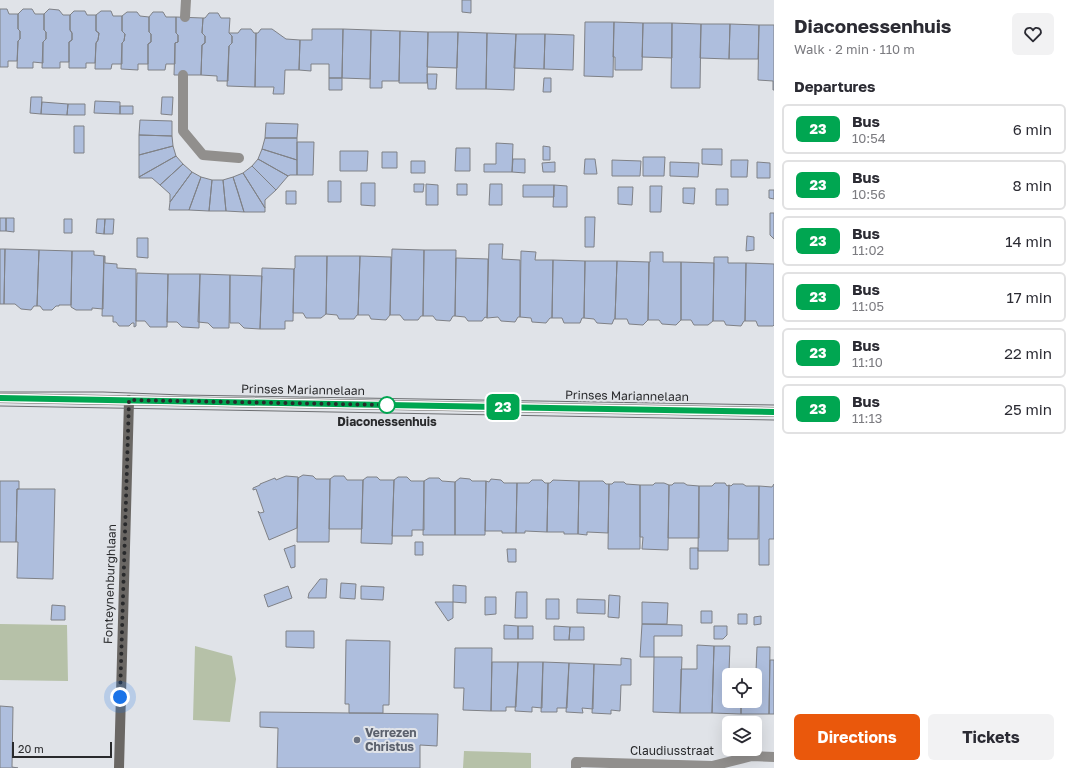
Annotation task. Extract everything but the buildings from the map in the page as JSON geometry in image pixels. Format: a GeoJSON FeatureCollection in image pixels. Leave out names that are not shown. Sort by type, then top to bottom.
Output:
{"type":"FeatureCollection","features":[{"type":"Feature","properties":{"kind":"street"},"geometry":{"type":"LineString","coordinates":[[186,0],[186,17]]}},
{"type":"Feature","properties":{"kind":"street"},"geometry":{"type":"LineString","coordinates":[[183,75],[183,131],[203,155],[239,158]]}},
{"type":"Feature","properties":{"kind":"street","name":"Prinses Mariannelaan"},"geometry":{"type":"LineString","coordinates":[[0,398],[774,412]]}},
{"type":"Feature","properties":{"kind":"street","name":"Fonteynenburghlaan"},"geometry":{"type":"LineString","coordinates":[[119,768],[129,400]]}},
{"type":"Feature","properties":{"kind":"street","name":"Claudiusstraat"},"geometry":{"type":"LineString","coordinates":[[576,765],[712,766],[752,756],[774,757]]}},
{"type":"Feature","properties":{"kind":"green space"},"geometry":{"type":"Polygon","coordinates":[[[0,624],[67,625],[68,681],[0,680],[0,624]]]}},
{"type":"Feature","properties":{"kind":"green space"},"geometry":{"type":"Polygon","coordinates":[[[195,646],[232,656],[236,679],[230,722],[193,720],[195,646]]]}},
{"type":"Feature","properties":{"kind":"green space"},"geometry":{"type":"Polygon","coordinates":[[[464,751],[531,753],[531,768],[463,768],[464,751]]]}},
{"type":"Feature","properties":{"kind":"tram line"},"geometry":{"type":"LineString","coordinates":[[0,392],[103,392],[183,395],[774,405]]}},
{"type":"Feature","properties":{"kind":"tram line"},"geometry":{"type":"LineString","coordinates":[[0,406],[774,420]]}},
{"type":"Feature","properties":{"kind":"bus line","name":"23"},"geometry":{"type":"LineString","coordinates":[[0,398],[774,412]]}},
{"type":"Feature","properties":{"kind":"place","name":"Diaconessenhuis"},"geometry":{"type":"Point","coordinates":[387,405]}},
{"type":"Feature","properties":{"kind":"place","name":"Verrezen Christus"},"geometry":{"type":"Point","coordinates":[357,740]}},
{"type":"Feature","properties":{"kind":"route"},"geometry":{"type":"LineString","coordinates":[[120,697],[129,400],[387,405]]}}]}
